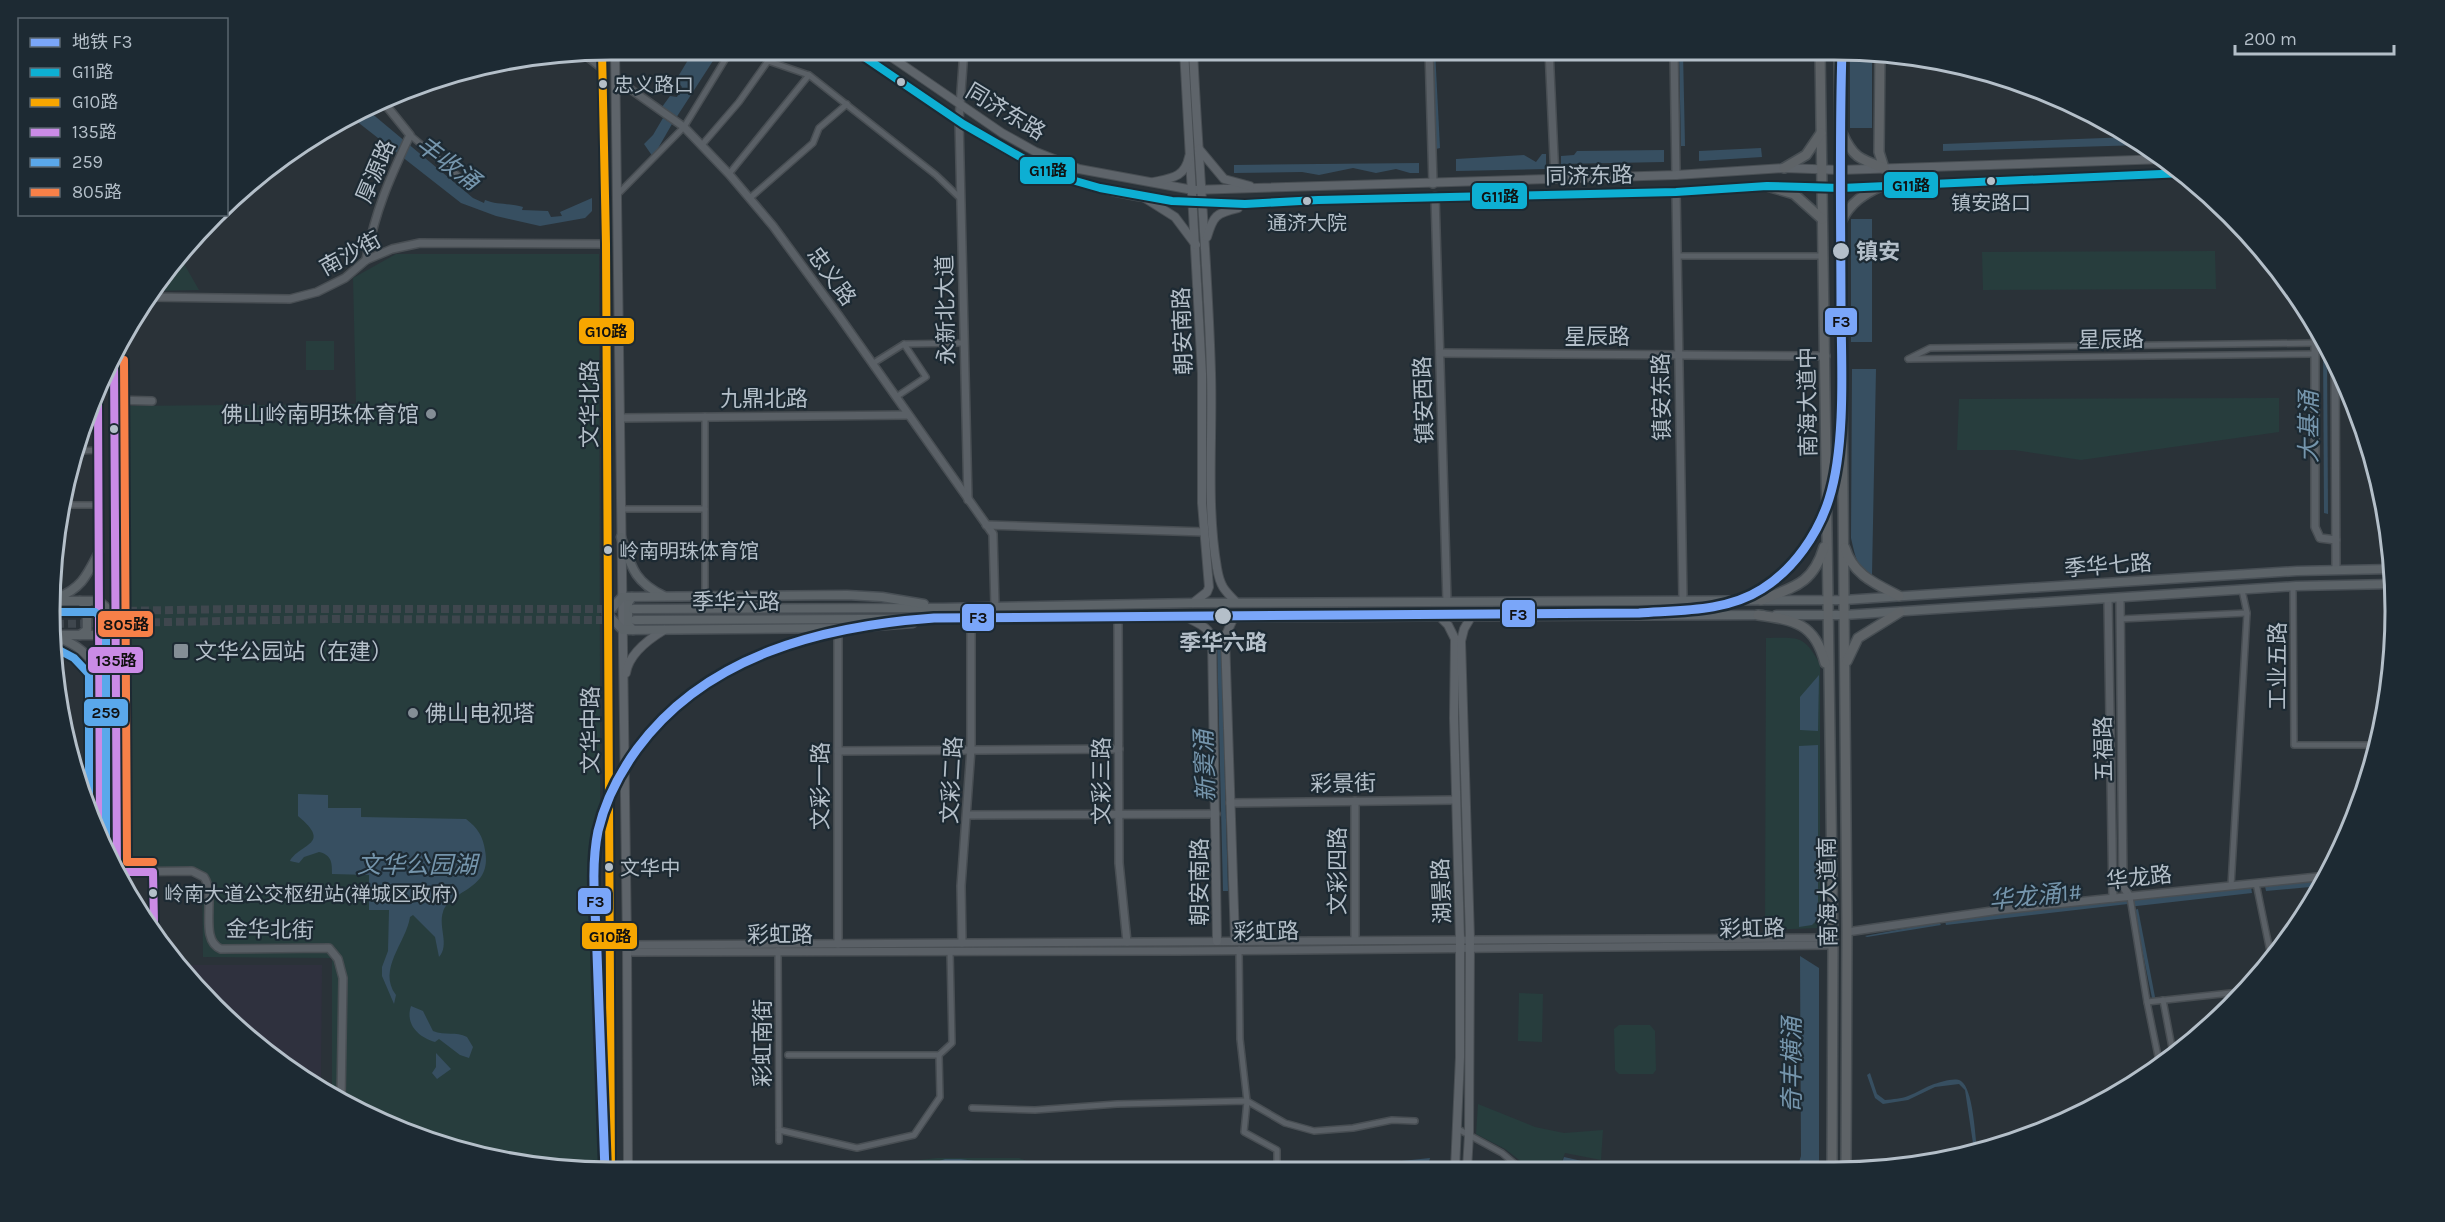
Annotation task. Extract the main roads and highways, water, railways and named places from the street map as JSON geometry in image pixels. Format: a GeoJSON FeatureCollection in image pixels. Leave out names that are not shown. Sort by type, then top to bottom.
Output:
{"type":"FeatureCollection","features":[{"type":"Feature","properties":{"kind":"highway","name":"南海大道中"},"geometry":{"type":"LineString","coordinates":[[1820,60],[1826,356],[1827,615]]}},
{"type":"Feature","properties":{"kind":"highway","name":"南海大道中"},"geometry":{"type":"LineString","coordinates":[[1839,60],[1844,615]]}},
{"type":"Feature","properties":{"kind":"highway"},"geometry":{"type":"LineString","coordinates":[[1880,62],[1879,152],[1884,168]]}},
{"type":"Feature","properties":{"kind":"highway"},"geometry":{"type":"LineString","coordinates":[[1840,128],[1850,149],[1858,158],[1884,168]]}},
{"type":"Feature","properties":{"kind":"highway"},"geometry":{"type":"LineString","coordinates":[[1784,168],[1806,155],[1821,133]]}},
{"type":"Feature","properties":{"kind":"highway"},"geometry":{"type":"LineString","coordinates":[[1767,186],[1794,194],[1822,219]]}},
{"type":"Feature","properties":{"kind":"highway"},"geometry":{"type":"LineString","coordinates":[[1841,222],[1846,211],[1858,199],[1881,186]]}},
{"type":"Feature","properties":{"kind":"highway"},"geometry":{"type":"LineString","coordinates":[[1827,462],[1842,466]]}},
{"type":"Feature","properties":{"kind":"highway"},"geometry":{"type":"LineString","coordinates":[[1761,600],[1804,582],[1812,574],[1820,559],[1827,536]]}},
{"type":"Feature","properties":{"kind":"highway"},"geometry":{"type":"LineString","coordinates":[[1842,537],[1853,567],[1864,578],[1899,597]]}},
{"type":"Feature","properties":{"kind":"highway"},"geometry":{"type":"LineString","coordinates":[[1844,669],[1858,638],[1900,612]]}},
{"type":"Feature","properties":{"kind":"highway"},"geometry":{"type":"LineString","coordinates":[[1758,615],[1792,620],[1813,635],[1822,653],[1828,677]]}},
{"type":"Feature","properties":{"kind":"highway","name":"南海大道南"},"geometry":{"type":"LineString","coordinates":[[1827,615],[1833,941],[1832,1162]]}},
{"type":"Feature","properties":{"kind":"highway","name":"南海大道南"},"geometry":{"type":"LineString","coordinates":[[1844,615],[1847,932],[1846,1162]]}},
{"type":"Feature","properties":{"kind":"main road","name":"文华北路"},"geometry":{"type":"LineString","coordinates":[[603,60],[606,244],[607,614]]}},
{"type":"Feature","properties":{"kind":"main road","name":"文华北路"},"geometry":{"type":"LineString","coordinates":[[615,60],[621,537],[627,597]]}},
{"type":"Feature","properties":{"kind":"main road","name":"同济东路"},"geometry":{"type":"LineString","coordinates":[[869,60],[958,120],[1032,164],[1077,182],[1144,198],[1194,204],[1253,204],[1435,196],[1676,192],[1767,186],[1841,188],[2169,174]]}},
{"type":"Feature","properties":{"kind":"main road","name":"同济东路"},"geometry":{"type":"LineString","coordinates":[[895,60],[1002,133],[1036,152],[1079,169],[1202,191],[1676,175],[1784,168],[1840,170],[2149,160]]}},
{"type":"Feature","properties":{"kind":"main road","name":"朝安南路"},"geometry":{"type":"LineString","coordinates":[[1185,60],[1203,204],[1201,245],[1202,503],[1209,586],[1207,592],[1193,603]]}},
{"type":"Feature","properties":{"kind":"main road","name":"朝安南路"},"geometry":{"type":"LineString","coordinates":[[1193,60],[1195,149],[1193,190],[1201,245],[1211,374],[1212,514],[1216,568],[1223,591],[1236,602]]}},
{"type":"Feature","properties":{"kind":"main road"},"geometry":{"type":"LineString","coordinates":[[1149,183],[1176,178],[1184,171],[1195,149],[1224,179],[1266,189]]}},
{"type":"Feature","properties":{"kind":"main road"},"geometry":{"type":"LineString","coordinates":[[1144,198],[1176,217],[1201,245],[1216,215],[1253,204]]}},
{"type":"Feature","properties":{"kind":"main road"},"geometry":{"type":"LineString","coordinates":[[114,374],[117,855]]}},
{"type":"Feature","properties":{"kind":"main road"},"geometry":{"type":"LineString","coordinates":[[98,410],[100,816]]}},
{"type":"Feature","properties":{"kind":"main road"},"geometry":{"type":"LineString","coordinates":[[621,537],[634,573],[642,583],[667,597]]}},
{"type":"Feature","properties":{"kind":"main road"},"geometry":{"type":"LineString","coordinates":[[60,598],[73,592],[86,578],[99,552]]}},
{"type":"Feature","properties":{"kind":"main road","name":"季华七路"},"geometry":{"type":"LineString","coordinates":[[1828,601],[2336,570],[2383,569]]}},
{"type":"Feature","properties":{"kind":"main road","name":"季华七路"},"geometry":{"type":"LineString","coordinates":[[1844,615],[2293,586],[2384,584]]}},
{"type":"Feature","properties":{"kind":"main road"},"geometry":{"type":"LineString","coordinates":[[942,608],[864,595],[627,597],[607,614],[623,630],[838,628],[887,626],[943,618]]}},
{"type":"Feature","properties":{"kind":"main road"},"geometry":{"type":"LineString","coordinates":[[627,597],[628,624],[633,630]]}},
{"type":"Feature","properties":{"kind":"main road","name":"文华中路"},"geometry":{"type":"LineString","coordinates":[[627,597],[623,630],[628,1162]]}},
{"type":"Feature","properties":{"kind":"main road"},"geometry":{"type":"LineString","coordinates":[[60,600],[99,601],[116,616]]}},
{"type":"Feature","properties":{"kind":"main road"},"geometry":{"type":"LineString","coordinates":[[80,601],[87,606],[87,630],[80,635]]}},
{"type":"Feature","properties":{"kind":"main road","name":"季华六路"},"geometry":{"type":"LineString","coordinates":[[633,609],[942,608],[1236,602],[1828,601]]}},
{"type":"Feature","properties":{"kind":"main road","name":"文华中路"},"geometry":{"type":"LineString","coordinates":[[607,614],[611,1162]]}},
{"type":"Feature","properties":{"kind":"main road","name":"季华六路"},"geometry":{"type":"LineString","coordinates":[[635,620],[1844,615]]}},
{"type":"Feature","properties":{"kind":"main road"},"geometry":{"type":"LineString","coordinates":[[61,636],[99,635],[116,616]]}},
{"type":"Feature","properties":{"kind":"main road","name":"湖景路"},"geometry":{"type":"LineString","coordinates":[[1440,617],[1448,624],[1455,639],[1454,718],[1460,944],[1456,1162]]}},
{"type":"Feature","properties":{"kind":"main road","name":"湖景路"},"geometry":{"type":"LineString","coordinates":[[1467,1162],[1470,944],[1461,641],[1464,629],[1471,617]]}},
{"type":"Feature","properties":{"kind":"main road"},"geometry":{"type":"LineString","coordinates":[[1190,619],[1211,633],[1212,639]]}},
{"type":"Feature","properties":{"kind":"main road","name":"朝安南路"},"geometry":{"type":"LineString","coordinates":[[1233,619],[1225,641],[1235,940]]}},
{"type":"Feature","properties":{"kind":"main road"},"geometry":{"type":"LineString","coordinates":[[624,687],[627,668],[636,654],[650,639],[664,630]]}},
{"type":"Feature","properties":{"kind":"main road"},"geometry":{"type":"LineString","coordinates":[[1212,639],[1215,633],[1219,632],[1224,635],[1225,641]]}},
{"type":"Feature","properties":{"kind":"main road"},"geometry":{"type":"LineString","coordinates":[[61,638],[76,644],[99,670]]}},
{"type":"Feature","properties":{"kind":"main road","name":"朝安南路"},"geometry":{"type":"LineString","coordinates":[[1212,639],[1217,941]]}},
{"type":"Feature","properties":{"kind":"main road"},"geometry":{"type":"LineString","coordinates":[[1217,888],[1226,896],[1232,885]]}},
{"type":"Feature","properties":{"kind":"water"},"geometry":{"type":"Polygon","coordinates":[[[688,60],[714,60],[676,118],[662,107],[670,96],[677,97],[682,87],[676,80],[688,60]]]}},
{"type":"Feature","properties":{"kind":"water"},"geometry":{"type":"Polygon","coordinates":[[[1432,60],[1436,60],[1440,148],[1436,149],[1432,60]]]}},
{"type":"Feature","properties":{"kind":"water"},"geometry":{"type":"Polygon","coordinates":[[[1679,60],[1683,60],[1685,146],[1681,146],[1679,60]]]}},
{"type":"Feature","properties":{"kind":"water"},"geometry":{"type":"Polygon","coordinates":[[[1850,60],[1872,61],[1872,128],[1850,128],[1850,60]]]}},
{"type":"Feature","properties":{"kind":"water"},"geometry":{"type":"Polygon","coordinates":[[[373,114],[473,198],[484,203],[485,200],[523,207],[522,210],[548,211],[551,217],[562,216],[560,212],[592,198],[592,211],[585,218],[540,226],[496,216],[461,203],[358,122],[373,114]]]}},
{"type":"Feature","properties":{"kind":"water"},"geometry":{"type":"Polygon","coordinates":[[[663,118],[672,124],[653,157],[644,144],[653,135],[663,118]]]}},
{"type":"Feature","properties":{"kind":"water"},"geometry":{"type":"Polygon","coordinates":[[[2116,138],[2128,145],[1943,151],[1943,144],[2116,138]]]}},
{"type":"Feature","properties":{"kind":"water"},"geometry":{"type":"Polygon","coordinates":[[[1761,148],[1762,157],[1699,161],[1699,151],[1761,148]]]}},
{"type":"Feature","properties":{"kind":"water"},"geometry":{"type":"Polygon","coordinates":[[[1664,150],[1664,162],[1561,164],[1561,156],[1574,155],[1577,151],[1664,150]]]}},
{"type":"Feature","properties":{"kind":"water"},"geometry":{"type":"Polygon","coordinates":[[[1542,154],[1546,154],[1546,169],[1456,171],[1456,159],[1524,155],[1536,162],[1542,154]]]}},
{"type":"Feature","properties":{"kind":"water"},"geometry":{"type":"Polygon","coordinates":[[[1419,163],[1419,173],[1396,169],[1376,173],[1353,168],[1319,175],[1302,172],[1234,173],[1234,165],[1419,163]]]}},
{"type":"Feature","properties":{"kind":"water"},"geometry":{"type":"Polygon","coordinates":[[[1851,219],[1872,219],[1872,342],[1851,342],[1851,219]]]}},
{"type":"Feature","properties":{"kind":"water"},"geometry":{"type":"Polygon","coordinates":[[[2323,358],[2327,365],[2328,514],[2324,513],[2323,358]]]}},
{"type":"Feature","properties":{"kind":"water"},"geometry":{"type":"Polygon","coordinates":[[[1852,369],[1876,369],[1872,575],[1859,564],[1851,538],[1852,369]]]}},
{"type":"Feature","properties":{"kind":"water"},"geometry":{"type":"Polygon","coordinates":[[[1221,639],[1228,891],[1223,891],[1217,640],[1221,639]]]}},
{"type":"Feature","properties":{"kind":"water"},"geometry":{"type":"Polygon","coordinates":[[[1819,675],[1818,731],[1800,730],[1800,697],[1819,675]]]}},
{"type":"Feature","properties":{"kind":"water"},"geometry":{"type":"Polygon","coordinates":[[[1818,745],[1818,919],[1812,925],[1799,927],[1799,746],[1818,745]]]}},
{"type":"Feature","properties":{"kind":"water","name":"文华公园湖"},"geometry":{"type":"Polygon","coordinates":[[[298,794],[328,795],[328,808],[361,808],[361,817],[466,819],[477,829],[481,837],[486,863],[483,874],[470,888],[447,904],[442,918],[444,947],[439,957],[435,937],[413,915],[410,917],[391,966],[391,985],[396,995],[394,1004],[382,976],[382,967],[388,951],[389,910],[369,910],[369,875],[332,874],[330,860],[327,855],[319,852],[304,857],[299,863],[290,861],[311,843],[313,838],[313,833],[298,816],[298,794]]]}},
{"type":"Feature","properties":{"kind":"water"},"geometry":{"type":"Polygon","coordinates":[[[2314,880],[2310,887],[2266,891],[2265,886],[2314,880]]]}},
{"type":"Feature","properties":{"kind":"water"},"geometry":{"type":"Polygon","coordinates":[[[2251,887],[2252,893],[2137,906],[2134,906],[2133,900],[2251,887]]]}},
{"type":"Feature","properties":{"kind":"water"},"geometry":{"type":"Polygon","coordinates":[[[2128,901],[2128,904],[1946,925],[1945,921],[2128,901]]]}},
{"type":"Feature","properties":{"kind":"water"},"geometry":{"type":"Polygon","coordinates":[[[2138,909],[2155,999],[2152,998],[2134,910],[2138,909]]]}},
{"type":"Feature","properties":{"kind":"water"},"geometry":{"type":"Polygon","coordinates":[[[1939,922],[1941,925],[1865,936],[1939,922]]]}},
{"type":"Feature","properties":{"kind":"water"},"geometry":{"type":"Polygon","coordinates":[[[1800,956],[1819,968],[1819,1162],[1799,1162],[1801,1156],[1800,956]]]}},
{"type":"Feature","properties":{"kind":"water"},"geometry":{"type":"Polygon","coordinates":[[[411,1006],[423,1011],[433,1031],[467,1037],[473,1047],[469,1058],[460,1055],[439,1039],[435,1042],[418,1033],[411,1024],[411,1006]]]}},
{"type":"Feature","properties":{"kind":"water"},"geometry":{"type":"Polygon","coordinates":[[[436,1053],[451,1069],[437,1079],[432,1073],[436,1067],[436,1053]]]}},
{"type":"Feature","properties":{"kind":"water"},"geometry":{"type":"Polygon","coordinates":[[[1870,1073],[1877,1094],[1885,1100],[1905,1097],[1944,1081],[1961,1081],[1971,1102],[1976,1143],[1973,1144],[1965,1090],[1959,1084],[1935,1087],[1908,1100],[1883,1104],[1875,1098],[1867,1075],[1870,1073]]]}},
{"type":"Feature","properties":{"kind":"water"},"geometry":{"type":"Polygon","coordinates":[[[1564,1157],[1586,1162],[1562,1162],[1564,1157]]]}},
{"type":"Feature","properties":{"kind":"water"},"geometry":{"type":"Polygon","coordinates":[[[1430,1158],[1429,1162],[1392,1162],[1430,1158]]]}},
{"type":"Feature","properties":{"kind":"water"},"geometry":{"type":"Polygon","coordinates":[[[945,1159],[961,1159],[981,1162],[937,1162],[945,1159]]]}},
{"type":"Feature","properties":{"kind":"tunnel"},"geometry":{"type":"LineString","coordinates":[[60,612],[234,609],[630,609]]}},
{"type":"Feature","properties":{"kind":"tunnel"},"geometry":{"type":"LineString","coordinates":[[60,624],[334,619],[614,620]]}},
{"type":"Feature","properties":{"kind":"metro line","name":"F3"},"geometry":{"type":"LineString","coordinates":[[605,1162],[594,892],[594,861],[598,831],[613,788],[637,749],[665,717],[697,690],[732,668],[770,651],[809,638],[892,622],[934,618],[1639,613],[1718,606],[1748,597],[1774,581],[1803,550],[1818,525],[1829,499],[1838,457],[1842,386],[1840,151],[1842,60]]}},
{"type":"Feature","properties":{"kind":"place","name":"忠义路口"},"geometry":{"type":"Point","coordinates":[603,84]}},
{"type":"Feature","properties":{"kind":"place","name":"镇安路口"},"geometry":{"type":"Point","coordinates":[1991,181]}},
{"type":"Feature","properties":{"kind":"place","name":"通济大院"},"geometry":{"type":"Point","coordinates":[1307,201]}},
{"type":"Feature","properties":{"kind":"place","name":"镇安"},"geometry":{"type":"Point","coordinates":[1841,251]}},
{"type":"Feature","properties":{"kind":"place","name":"佛山岭南明珠体育馆"},"geometry":{"type":"Point","coordinates":[431,414]}},
{"type":"Feature","properties":{"kind":"place","name":"岭南明珠体育馆"},"geometry":{"type":"Point","coordinates":[608,550]}},
{"type":"Feature","properties":{"kind":"place","name":"季华六路"},"geometry":{"type":"Point","coordinates":[1223,616]}},
{"type":"Feature","properties":{"kind":"place","name":"文华公园站（在建）"},"geometry":{"type":"Point","coordinates":[181,651]}},
{"type":"Feature","properties":{"kind":"place","name":"佛山电视塔"},"geometry":{"type":"Point","coordinates":[413,713]}},
{"type":"Feature","properties":{"kind":"place","name":"文华中"},"geometry":{"type":"Point","coordinates":[609,867]}},
{"type":"Feature","properties":{"kind":"place","name":"岭南大道公交枢纽站(禅城区政府)"},"geometry":{"type":"Point","coordinates":[153,893]}},
{"type":"Feature","properties":{"kind":"water label","name":"丰收涌"},"geometry":{"type":"Point","coordinates":[448,163]}},
{"type":"Feature","properties":{"kind":"water label","name":"大基涌"},"geometry":{"type":"Point","coordinates":[2309,427]}},
{"type":"Feature","properties":{"kind":"water label","name":"新窦涌"},"geometry":{"type":"Point","coordinates":[1205,766]}},
{"type":"Feature","properties":{"kind":"water label","name":"华龙涌1#"},"geometry":{"type":"Point","coordinates":[2035,896]}},
{"type":"Feature","properties":{"kind":"water label","name":"奇丰横涌"},"geometry":{"type":"Point","coordinates":[1792,1065]}}]}
